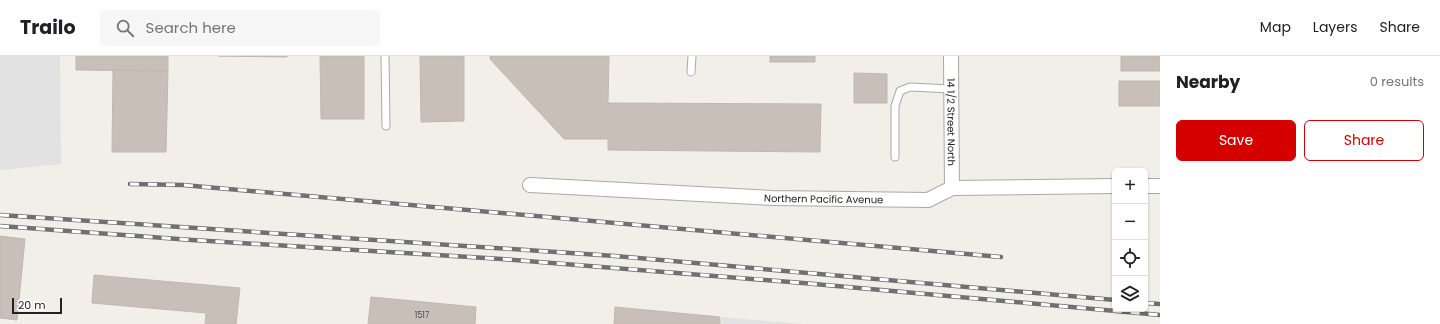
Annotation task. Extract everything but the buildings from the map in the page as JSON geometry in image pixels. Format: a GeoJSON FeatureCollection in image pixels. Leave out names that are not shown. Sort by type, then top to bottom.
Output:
{"type":"FeatureCollection","features":[{"type":"Feature","properties":{"kind":"street","name":"14 1/2 Street North"},"geometry":{"type":"LineString","coordinates":[[951,56],[952,188]]}},
{"type":"Feature","properties":{"kind":"street","name":"Northern Pacific Avenue"},"geometry":{"type":"LineString","coordinates":[[530,185],[772,198],[928,200],[952,188],[1112,186]]}},
{"type":"Feature","properties":{"kind":"street"},"geometry":{"type":"LineString","coordinates":[[1148,186],[1160,186]]}},
{"type":"Feature","properties":{"kind":"lane"},"geometry":{"type":"LineString","coordinates":[[386,56],[386,126]]}},
{"type":"Feature","properties":{"kind":"lane"},"geometry":{"type":"LineString","coordinates":[[691,72],[692,56]]}},
{"type":"Feature","properties":{"kind":"lane"},"geometry":{"type":"LineString","coordinates":[[895,157],[895,106],[900,91],[910,87],[951,90]]}},
{"type":"Feature","properties":{"kind":"shaded area"},"geometry":{"type":"Polygon","coordinates":[[[0,56],[60,56],[61,164],[0,170],[0,56]]]}},
{"type":"Feature","properties":{"kind":"shaded area"},"geometry":{"type":"Polygon","coordinates":[[[722,317],[803,324],[721,324],[722,317]]]}},
{"type":"Feature","properties":{"kind":"railway"},"geometry":{"type":"LineString","coordinates":[[130,184],[183,185],[1001,257]]}},
{"type":"Feature","properties":{"kind":"railway"},"geometry":{"type":"LineString","coordinates":[[0,215],[615,256],[1112,300]]}},
{"type":"Feature","properties":{"kind":"railway"},"geometry":{"type":"LineString","coordinates":[[0,226],[192,240],[502,259],[803,283],[1160,315]]}},
{"type":"Feature","properties":{"kind":"railway"},"geometry":{"type":"LineString","coordinates":[[1148,303],[1160,304]]}}]}
